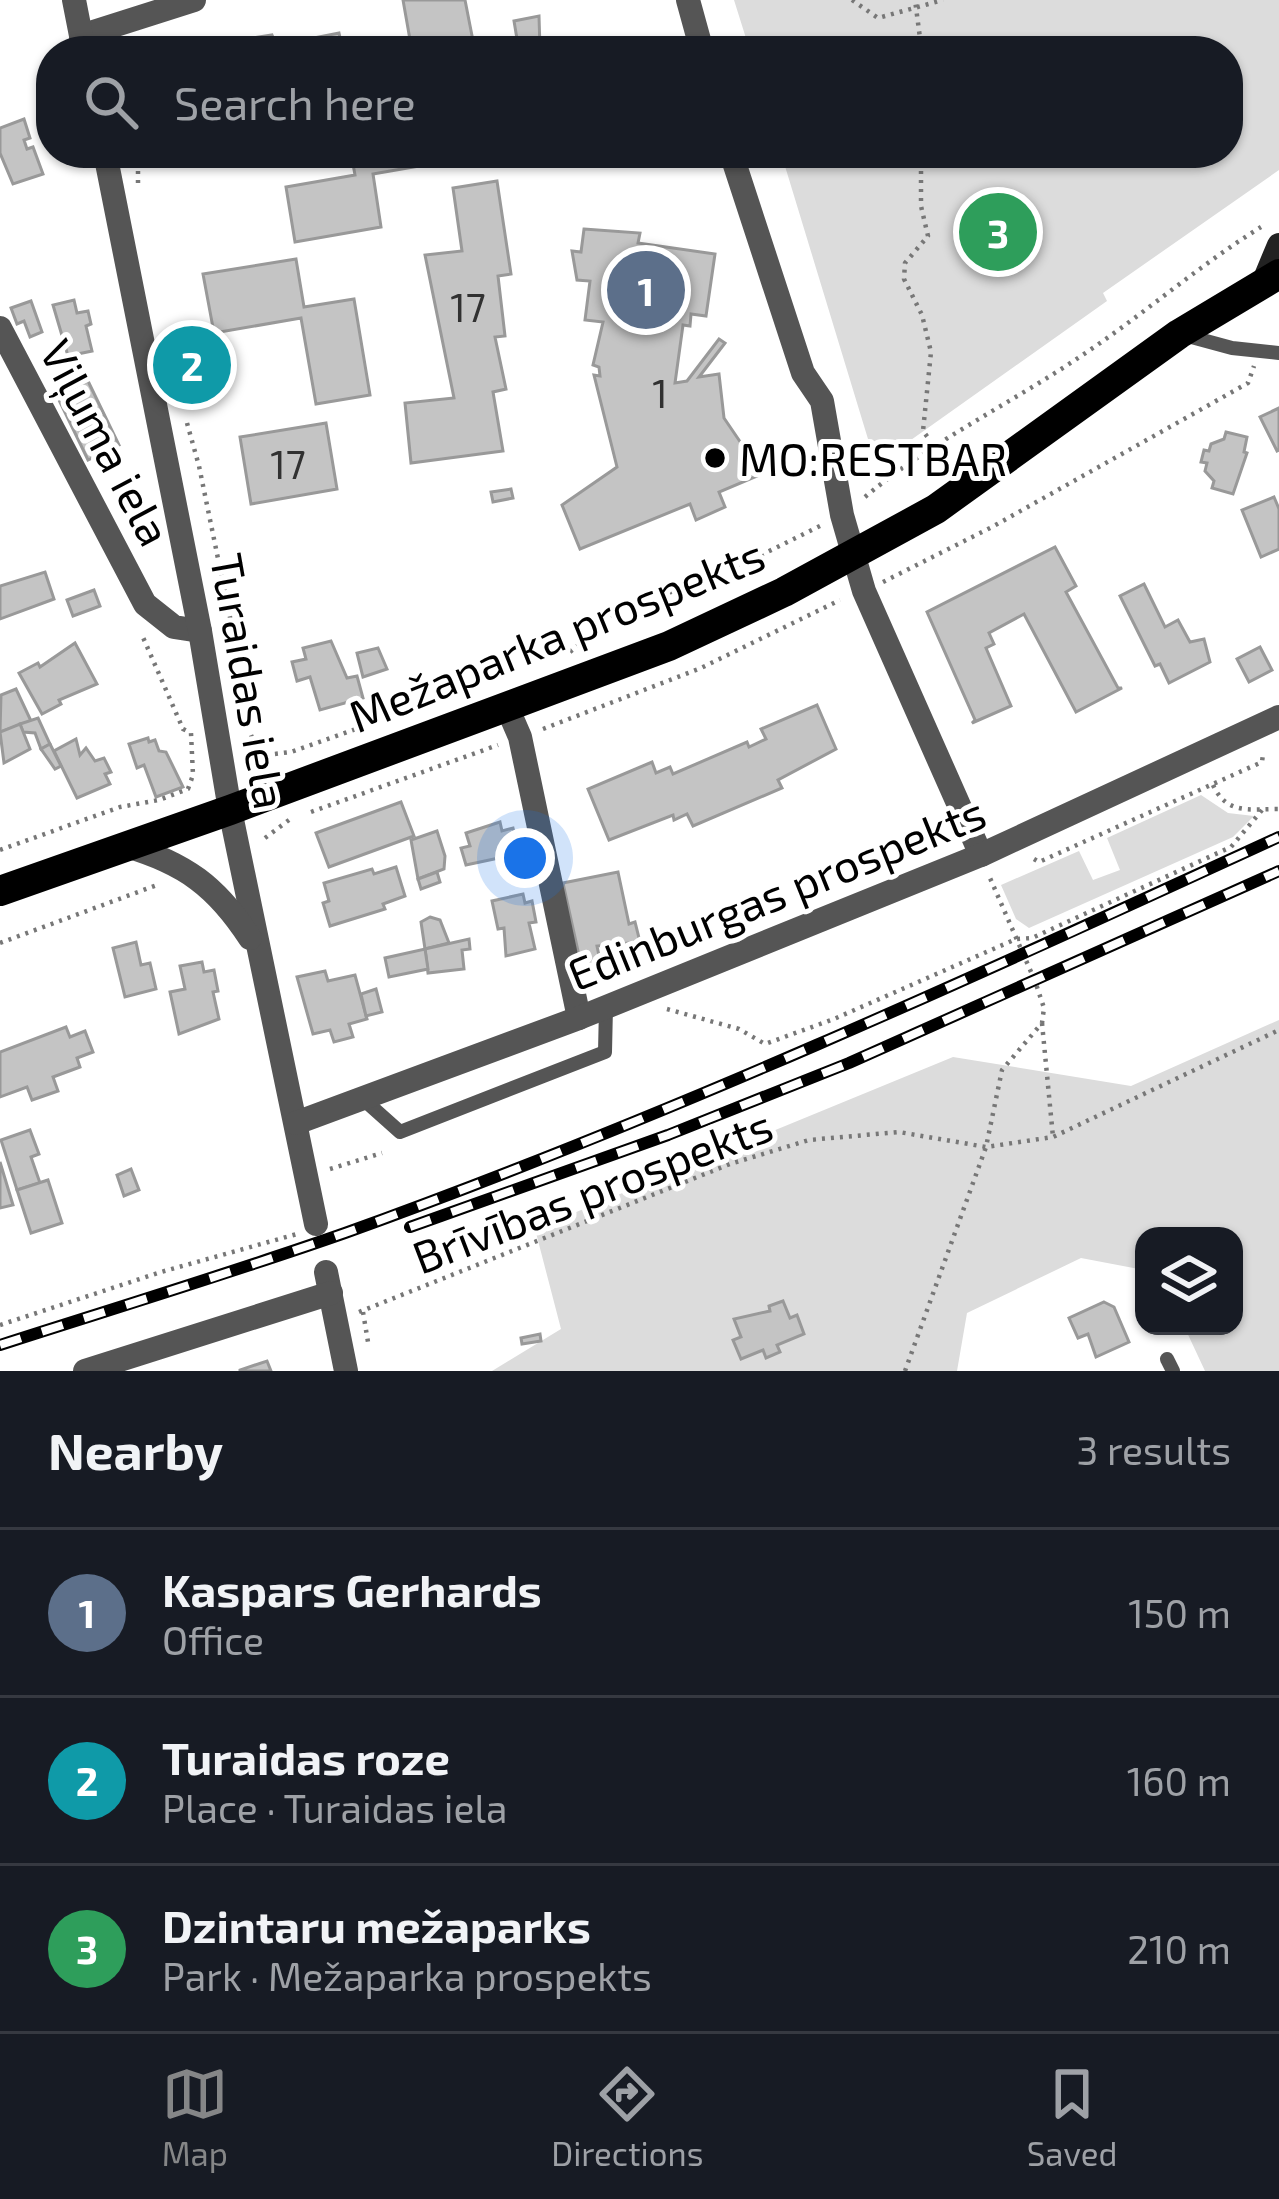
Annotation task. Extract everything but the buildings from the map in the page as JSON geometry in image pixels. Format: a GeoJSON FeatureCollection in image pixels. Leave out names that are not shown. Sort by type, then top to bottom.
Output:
{"type":"FeatureCollection","features":[{"type":"Feature","properties":{"kind":"main road","name":"Mežaparka prospekts"},"geometry":{"type":"LineString","coordinates":[[0,891],[230,811],[669,646],[852,556],[936,509],[1179,334],[1271,278],[1272,235]]}},
{"type":"Feature","properties":{"kind":"street"},"geometry":{"type":"LineString","coordinates":[[74,0],[82,36]]}},
{"type":"Feature","properties":{"kind":"street"},"geometry":{"type":"LineString","coordinates":[[101,36],[194,0]]}},
{"type":"Feature","properties":{"kind":"street"},"geometry":{"type":"LineString","coordinates":[[688,0],[697,36]]}},
{"type":"Feature","properties":{"kind":"street","name":"Turaidas iela"},"geometry":{"type":"LineString","coordinates":[[108,168],[200,631],[230,811],[316,1224]]}},
{"type":"Feature","properties":{"kind":"street"},"geometry":{"type":"LineString","coordinates":[[736,168],[803,373],[822,401],[852,556],[981,855]]}},
{"type":"Feature","properties":{"kind":"street","name":"Viļuma iela"},"geometry":{"type":"LineString","coordinates":[[0,328],[145,604],[174,626],[200,631]]}},
{"type":"Feature","properties":{"kind":"street"},"geometry":{"type":"LineString","coordinates":[[508,706],[520,737],[579,1018]]}},
{"type":"Feature","properties":{"kind":"street","name":"Edinburgas prospekts"},"geometry":{"type":"LineString","coordinates":[[296,1123],[579,1018],[981,855],[1271,721]]}},
{"type":"Feature","properties":{"kind":"street"},"geometry":{"type":"LineString","coordinates":[[126,847],[158,855],[207,883],[258,950]]}},
{"type":"Feature","properties":{"kind":"street"},"geometry":{"type":"LineString","coordinates":[[85,1371],[331,1293],[346,1371]]}},
{"type":"Feature","properties":{"kind":"lane"},"geometry":{"type":"LineString","coordinates":[[1179,334],[1232,348],[1279,353]]}},
{"type":"Feature","properties":{"kind":"lane"},"geometry":{"type":"LineString","coordinates":[[363,1099],[400,1132],[605,1052],[616,1003]]}},
{"type":"Feature","properties":{"kind":"path"},"geometry":{"type":"LineString","coordinates":[[852,0],[878,18],[943,0]]}},
{"type":"Feature","properties":{"kind":"path"},"geometry":{"type":"LineString","coordinates":[[915,0],[920,36]]}},
{"type":"Feature","properties":{"kind":"path"},"geometry":{"type":"LineString","coordinates":[[138,168],[138,182]]}},
{"type":"Feature","properties":{"kind":"path"},"geometry":{"type":"LineString","coordinates":[[922,168],[921,206],[928,236],[904,263],[904,279],[922,315],[931,352],[923,431],[935,447]]}},
{"type":"Feature","properties":{"kind":"path"},"geometry":{"type":"LineString","coordinates":[[568,653],[614,615],[753,560],[842,515],[894,472],[1084,354],[1204,263],[1272,235]]}},
{"type":"Feature","properties":{"kind":"path"},"geometry":{"type":"LineString","coordinates":[[182,403],[230,617],[227,655]]}},
{"type":"Feature","properties":{"kind":"path"},"geometry":{"type":"LineString","coordinates":[[238,699],[253,740],[266,754],[291,752],[461,692]]}},
{"type":"Feature","properties":{"kind":"path"},"geometry":{"type":"LineString","coordinates":[[1010,842],[1039,862],[1262,762],[1271,721]]}},
{"type":"Feature","properties":{"kind":"path"},"geometry":{"type":"LineString","coordinates":[[0,850],[188,789],[193,775],[191,733]]}},
{"type":"Feature","properties":{"kind":"path"},"geometry":{"type":"LineString","coordinates":[[1213,784],[1220,799],[1234,809],[1279,809]]}},
{"type":"Feature","properties":{"kind":"path"},"geometry":{"type":"LineString","coordinates":[[616,1003],[739,1029],[765,1044],[1016,939],[1033,938],[1232,847],[1263,809]]}},
{"type":"Feature","properties":{"kind":"path"},"geometry":{"type":"LineString","coordinates":[[981,855],[1043,1008],[1053,1137]]}},
{"type":"Feature","properties":{"kind":"path"},"geometry":{"type":"LineString","coordinates":[[0,943],[134,892],[170,884]]}},
{"type":"Feature","properties":{"kind":"path"},"geometry":{"type":"LineString","coordinates":[[905,1371],[986,1147],[1002,1070],[1042,1023]]}},
{"type":"Feature","properties":{"kind":"path","name":"Brīvības prospekts"},"geometry":{"type":"LineString","coordinates":[[331,1293],[363,1312],[730,1164],[809,1140],[899,1132],[986,1147],[1053,1137],[1279,1030]]}},
{"type":"Feature","properties":{"kind":"path"},"geometry":{"type":"LineString","coordinates":[[323,1171],[382,1153]]}},
{"type":"Feature","properties":{"kind":"path"},"geometry":{"type":"LineString","coordinates":[[0,1325],[304,1232],[316,1224]]}},
{"type":"Feature","properties":{"kind":"shaded area"},"geometry":{"type":"Polygon","coordinates":[[[734,0],[1279,0],[1279,170],[1103,293],[1107,301],[894,452],[868,439],[786,168],[1243,168],[1243,36],[745,36],[734,0]]]}},
{"type":"Feature","properties":{"kind":"shaded area"},"geometry":{"type":"Polygon","coordinates":[[[1201,795],[1228,813],[1254,816],[1233,837],[1029,928],[1016,919],[1001,885],[1079,851],[1093,880],[1120,870],[1107,838],[1201,795]]]}},
{"type":"Feature","properties":{"kind":"shaded area"},"geometry":{"type":"Polygon","coordinates":[[[1279,1020],[1279,1371],[1205,1371],[1188,1335],[1243,1335],[1243,1227],[1135,1227],[1135,1268],[1081,1258],[967,1313],[957,1371],[492,1371],[561,1329],[535,1229],[953,1057],[1131,1086],[1279,1020]]]}},
{"type":"Feature","properties":{"kind":"railway"},"geometry":{"type":"LineString","coordinates":[[0,1345],[345,1233],[582,1143],[932,994],[1279,837]]}},
{"type":"Feature","properties":{"kind":"railway"},"geometry":{"type":"LineString","coordinates":[[410,1227],[668,1135],[849,1063],[1279,871]]}},
{"type":"Feature","properties":{"kind":"place","name":"Dzintaru mežaparks"},"geometry":{"type":"Point","coordinates":[998,232]}},
{"type":"Feature","properties":{"kind":"place","name":"Kaspars Gerhards"},"geometry":{"type":"Point","coordinates":[646,290]}},
{"type":"Feature","properties":{"kind":"place","name":"Turaidas roze"},"geometry":{"type":"Point","coordinates":[192,365]}},
{"type":"Feature","properties":{"kind":"place","name":"MO:RESTBAR"},"geometry":{"type":"Point","coordinates":[715,458]}}]}
